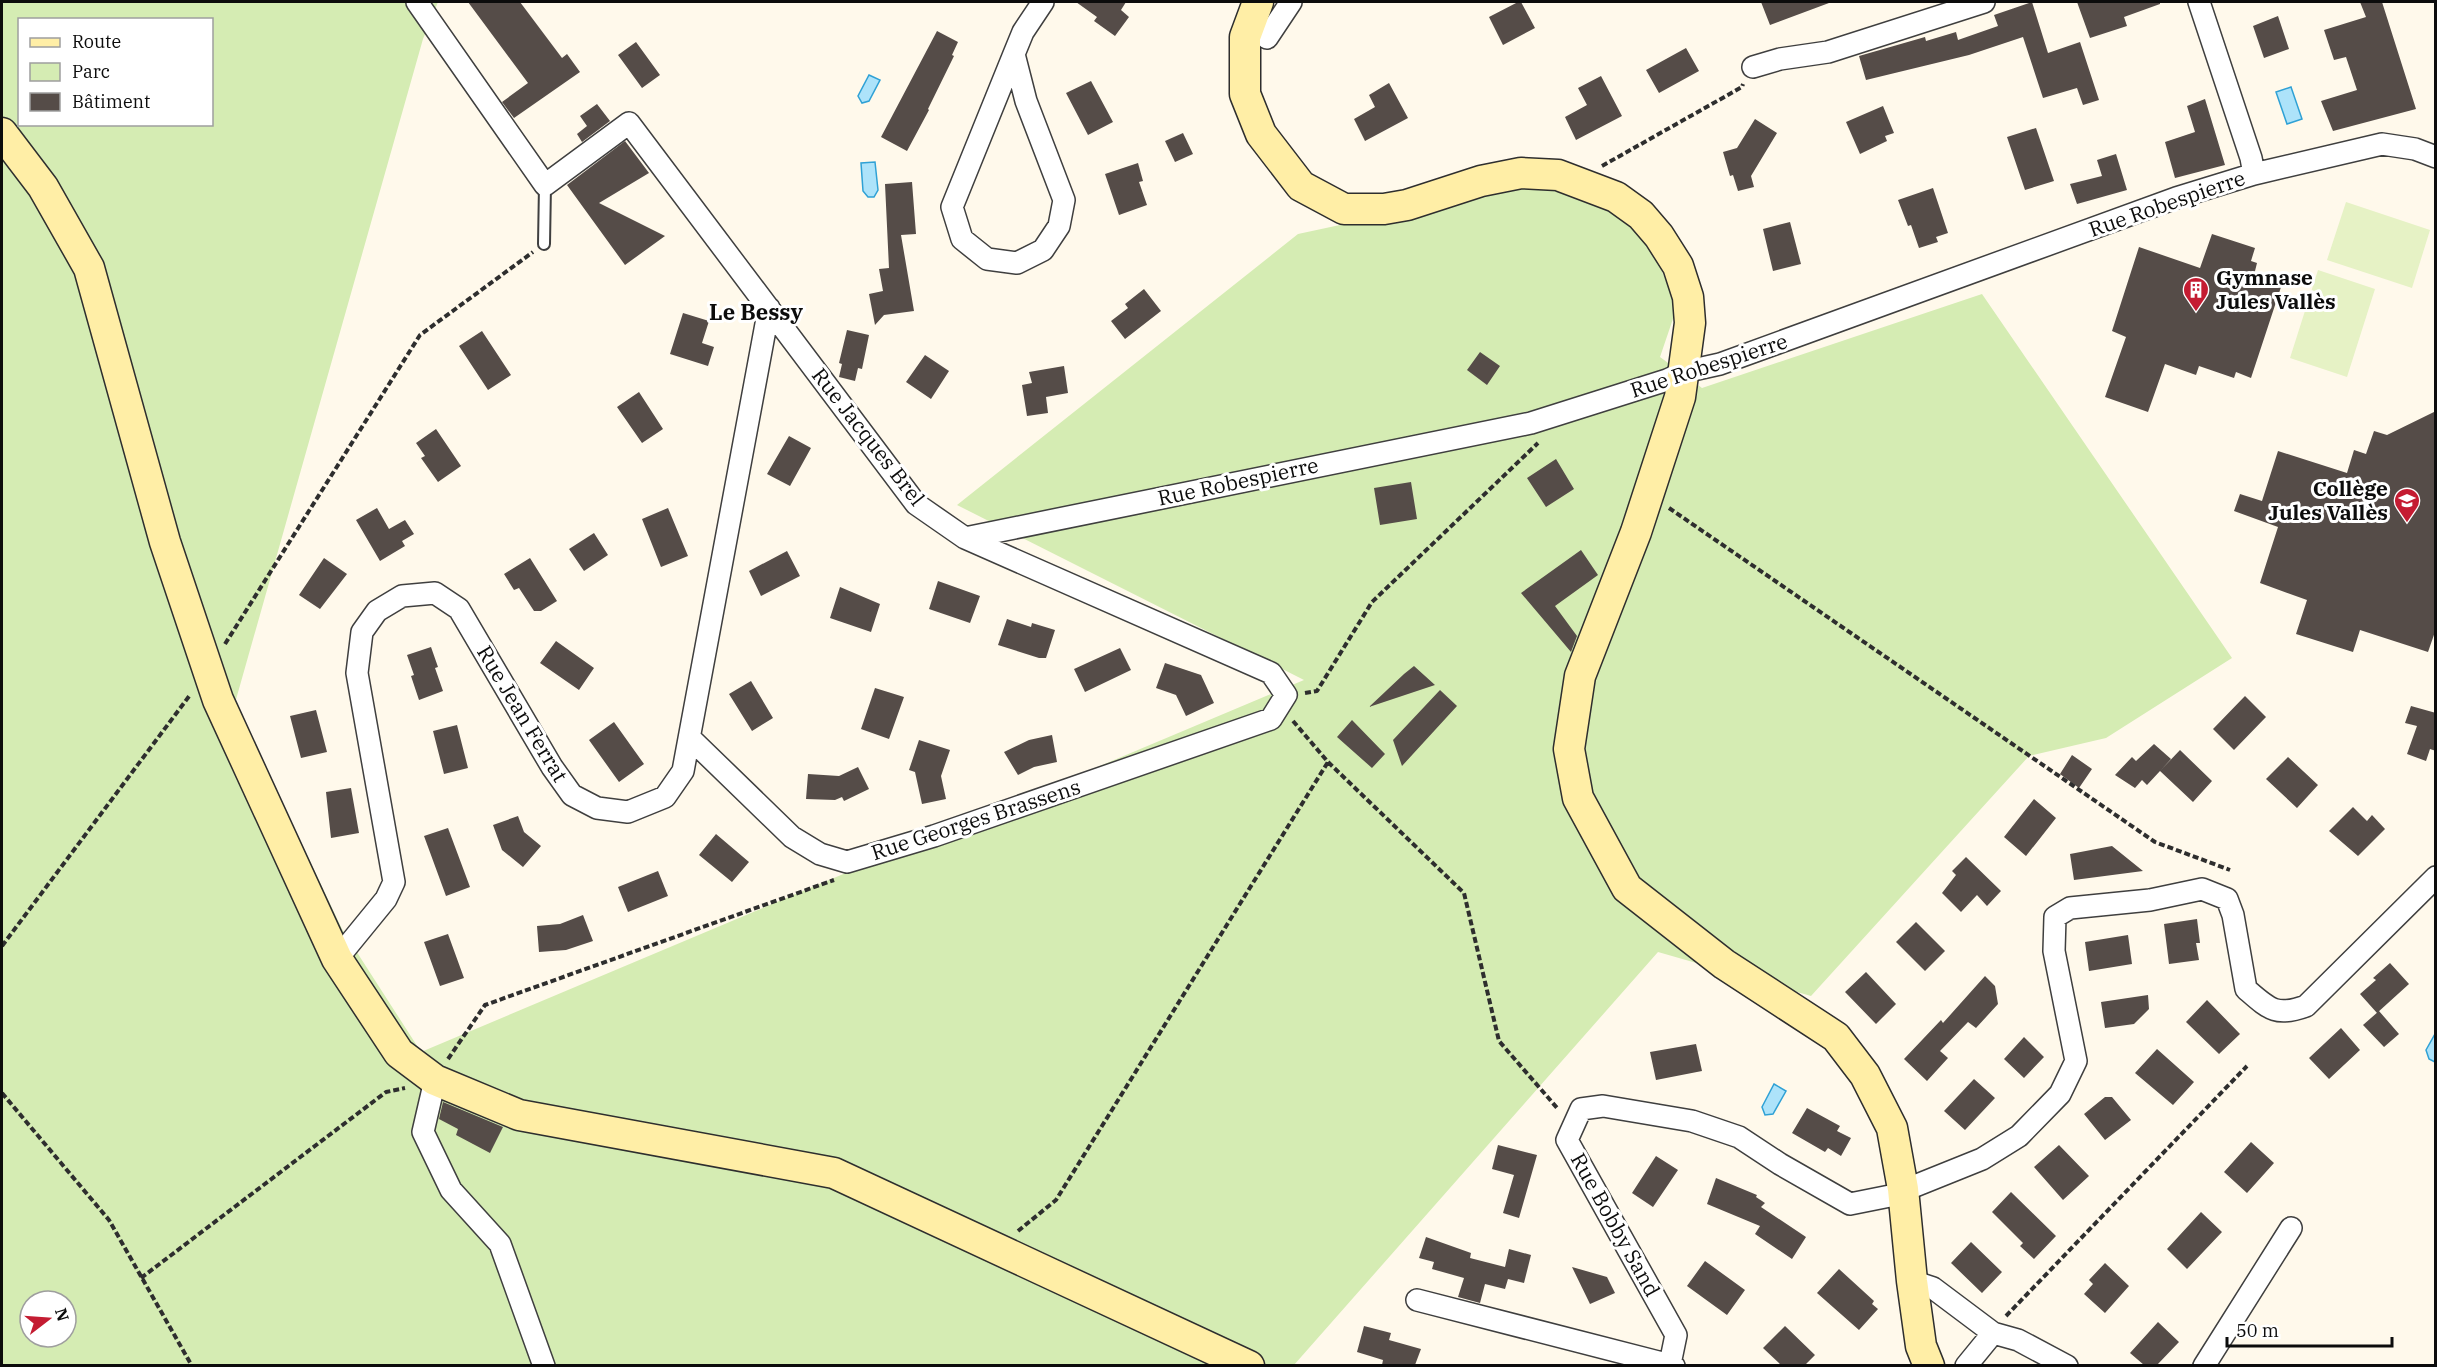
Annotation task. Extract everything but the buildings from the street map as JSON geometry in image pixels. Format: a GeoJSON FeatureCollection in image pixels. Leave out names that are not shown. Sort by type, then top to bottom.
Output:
{"type":"FeatureCollection","features":[{"type":"Feature","properties":{"kind":"street"},"geometry":{"type":"LineString","coordinates":[[417,2],[545,184]]}},
{"type":"Feature","properties":{"kind":"street"},"geometry":{"type":"LineString","coordinates":[[1014,54],[1026,101],[1064,200],[1059,226],[1043,250],[1017,264],[987,259],[962,239],[952,207],[1014,54],[1023,32],[1043,2]]}},
{"type":"Feature","properties":{"kind":"street"},"geometry":{"type":"LineString","coordinates":[[1258,2],[1245,37],[1245,94],[1261,134],[1301,186],[1344,208],[1383,209],[1407,205],[1481,181],[1521,173],[1558,175],[1616,197],[1641,215],[1659,236],[1678,266],[1688,297],[1690,322],[1680,397],[1636,532],[1580,675],[1569,749],[1578,798],[1628,888],[1724,964],[1836,1037],[1865,1075],[1892,1128],[1903,1189],[1921,1346],[1929,1365]]}},
{"type":"Feature","properties":{"kind":"street"},"geometry":{"type":"LineString","coordinates":[[1267,38],[1291,2]]}},
{"type":"Feature","properties":{"kind":"street"},"geometry":{"type":"LineString","coordinates":[[1753,68],[1780,59],[1828,52],[1984,2]]}},
{"type":"Feature","properties":{"kind":"street"},"geometry":{"type":"LineString","coordinates":[[2199,2],[2251,158],[2254,174]]}},
{"type":"Feature","properties":{"kind":"street","name":"Rue Jacques Brel"},"geometry":{"type":"LineString","coordinates":[[545,184],[629,123],[916,504],[965,538],[1271,673],[1286,695]]}},
{"type":"Feature","properties":{"kind":"street"},"geometry":{"type":"LineString","coordinates":[[2,134],[43,187],[89,268],[165,542],[218,700],[337,959],[399,1053],[435,1080],[519,1114],[834,1173],[1248,1365]]}},
{"type":"Feature","properties":{"kind":"street","name":"Rue Robespierre"},"geometry":{"type":"LineString","coordinates":[[965,538],[1531,423],[1667,380],[1684,372],[1720,364],[2176,198],[2254,174],[2382,144],[2415,149],[2436,157]]}},
{"type":"Feature","properties":{"kind":"street","name":"Rue Jean Ferrat"},"geometry":{"type":"LineString","coordinates":[[337,959],[386,899],[394,882],[357,673],[362,633],[377,610],[402,596],[435,593],[459,609],[552,767],[573,795],[597,808],[628,812],[665,798],[683,771],[768,308]]}},
{"type":"Feature","properties":{"kind":"street","name":"Rue Georges Brassens"},"geometry":{"type":"LineString","coordinates":[[690,738],[792,837],[820,854],[847,862],[934,836],[1271,719],[1286,695]]}},
{"type":"Feature","properties":{"kind":"street"},"geometry":{"type":"LineString","coordinates":[[1903,1189],[1982,1160],[2019,1136],[2060,1094],[2076,1061],[2054,951],[2055,917],[2070,908],[2150,900],[2202,889],[2227,899],[2233,915],[2246,988],[2279,1012],[2289,1012],[2306,1006],[2436,877]]}},
{"type":"Feature","properties":{"kind":"street"},"geometry":{"type":"LineString","coordinates":[[435,1080],[423,1132],[451,1190],[500,1244],[544,1365]]}},
{"type":"Feature","properties":{"kind":"street","name":"Rue Bobby Sand"},"geometry":{"type":"LineString","coordinates":[[1417,1300],[1672,1365],[1676,1335],[1567,1140],[1581,1109],[1603,1106],[1692,1121],[1739,1137],[1780,1164],[1850,1204],[1890,1196],[1903,1189]]}},
{"type":"Feature","properties":{"kind":"street"},"geometry":{"type":"LineString","coordinates":[[2204,1365],[2291,1228]]}},
{"type":"Feature","properties":{"kind":"street"},"geometry":{"type":"LineString","coordinates":[[1912,1281],[1933,1288],[1994,1333],[2018,1340],[2067,1365]]}},
{"type":"Feature","properties":{"kind":"street"},"geometry":{"type":"LineString","coordinates":[[1966,1365],[1994,1333]]}},
{"type":"Feature","properties":{"kind":"lane"},"geometry":{"type":"LineString","coordinates":[[544,244],[545,184]]}},
{"type":"Feature","properties":{"kind":"path"},"geometry":{"type":"LineString","coordinates":[[1588,186],[1602,166],[1742,87],[1753,68]]}},
{"type":"Feature","properties":{"kind":"path"},"geometry":{"type":"LineString","coordinates":[[2,946],[208,670],[420,335],[544,244]]}},
{"type":"Feature","properties":{"kind":"path"},"geometry":{"type":"LineString","coordinates":[[1540,441],[1372,602],[1317,691],[1286,695],[1294,723],[1328,762],[1464,893],[1499,1041],[1573,1127]]}},
{"type":"Feature","properties":{"kind":"path"},"geometry":{"type":"LineString","coordinates":[[1648,494],[2155,842],[2230,870]]}},
{"type":"Feature","properties":{"kind":"path"},"geometry":{"type":"LineString","coordinates":[[997,1249],[1056,1200],[1328,762]]}},
{"type":"Feature","properties":{"kind":"path"},"geometry":{"type":"LineString","coordinates":[[141,1278],[386,1092],[435,1080],[485,1005],[848,875],[847,862]]}},
{"type":"Feature","properties":{"kind":"path"},"geometry":{"type":"LineString","coordinates":[[1994,1333],[2006,1316],[2247,1066]]}},
{"type":"Feature","properties":{"kind":"path"},"geometry":{"type":"LineString","coordinates":[[2,1093],[109,1220],[192,1365]]}},
{"type":"Feature","properties":{"kind":"green space"},"geometry":{"type":"Polygon","coordinates":[[[2,2],[438,2],[423,39],[235,703],[342,929],[421,1052],[1304,680],[957,505],[1298,234],[1545,181],[1593,200],[1647,236],[1677,307],[1660,357],[1702,388],[1982,294],[2232,658],[2106,738],[2029,756],[1811,996],[1658,952],[1294,1365],[2,1366],[2,2]]]}},
{"type":"Feature","properties":{"kind":"green space"},"geometry":{"type":"Polygon","coordinates":[[[2346,202],[2430,230],[2412,288],[2327,260],[2346,202]]]}},
{"type":"Feature","properties":{"kind":"green space"},"geometry":{"type":"Polygon","coordinates":[[[2318,270],[2375,289],[2347,377],[2290,358],[2318,270]]]}},
{"type":"Feature","properties":{"kind":"water"},"geometry":{"type":"Polygon","coordinates":[[[869,75],[880,80],[869,101],[862,103],[858,96],[869,75]]]}},
{"type":"Feature","properties":{"kind":"water"},"geometry":{"type":"Polygon","coordinates":[[[2291,87],[2302,119],[2287,124],[2276,92],[2291,87]]]}},
{"type":"Feature","properties":{"kind":"water"},"geometry":{"type":"Polygon","coordinates":[[[875,162],[878,190],[874,197],[868,197],[863,191],[861,163],[875,162]]]}},
{"type":"Feature","properties":{"kind":"water"},"geometry":{"type":"Polygon","coordinates":[[[2435,1034],[2435,1062],[2429,1059],[2426,1050],[2435,1034]]]}},
{"type":"Feature","properties":{"kind":"water"},"geometry":{"type":"Polygon","coordinates":[[[1774,1084],[1786,1091],[1773,1114],[1765,1115],[1762,1107],[1774,1084]]]}},
{"type":"Feature","properties":{"kind":"place","name":"Gymnase Jules Vallès"},"geometry":{"type":"Point","coordinates":[2196,313]}},
{"type":"Feature","properties":{"kind":"place","name":"Collège Jules Vallès"},"geometry":{"type":"Point","coordinates":[2407,524]}},
{"type":"Feature","properties":{"kind":"district","name":"Le Bessy"},"geometry":{"type":"Point","coordinates":[756,312]}}]}
